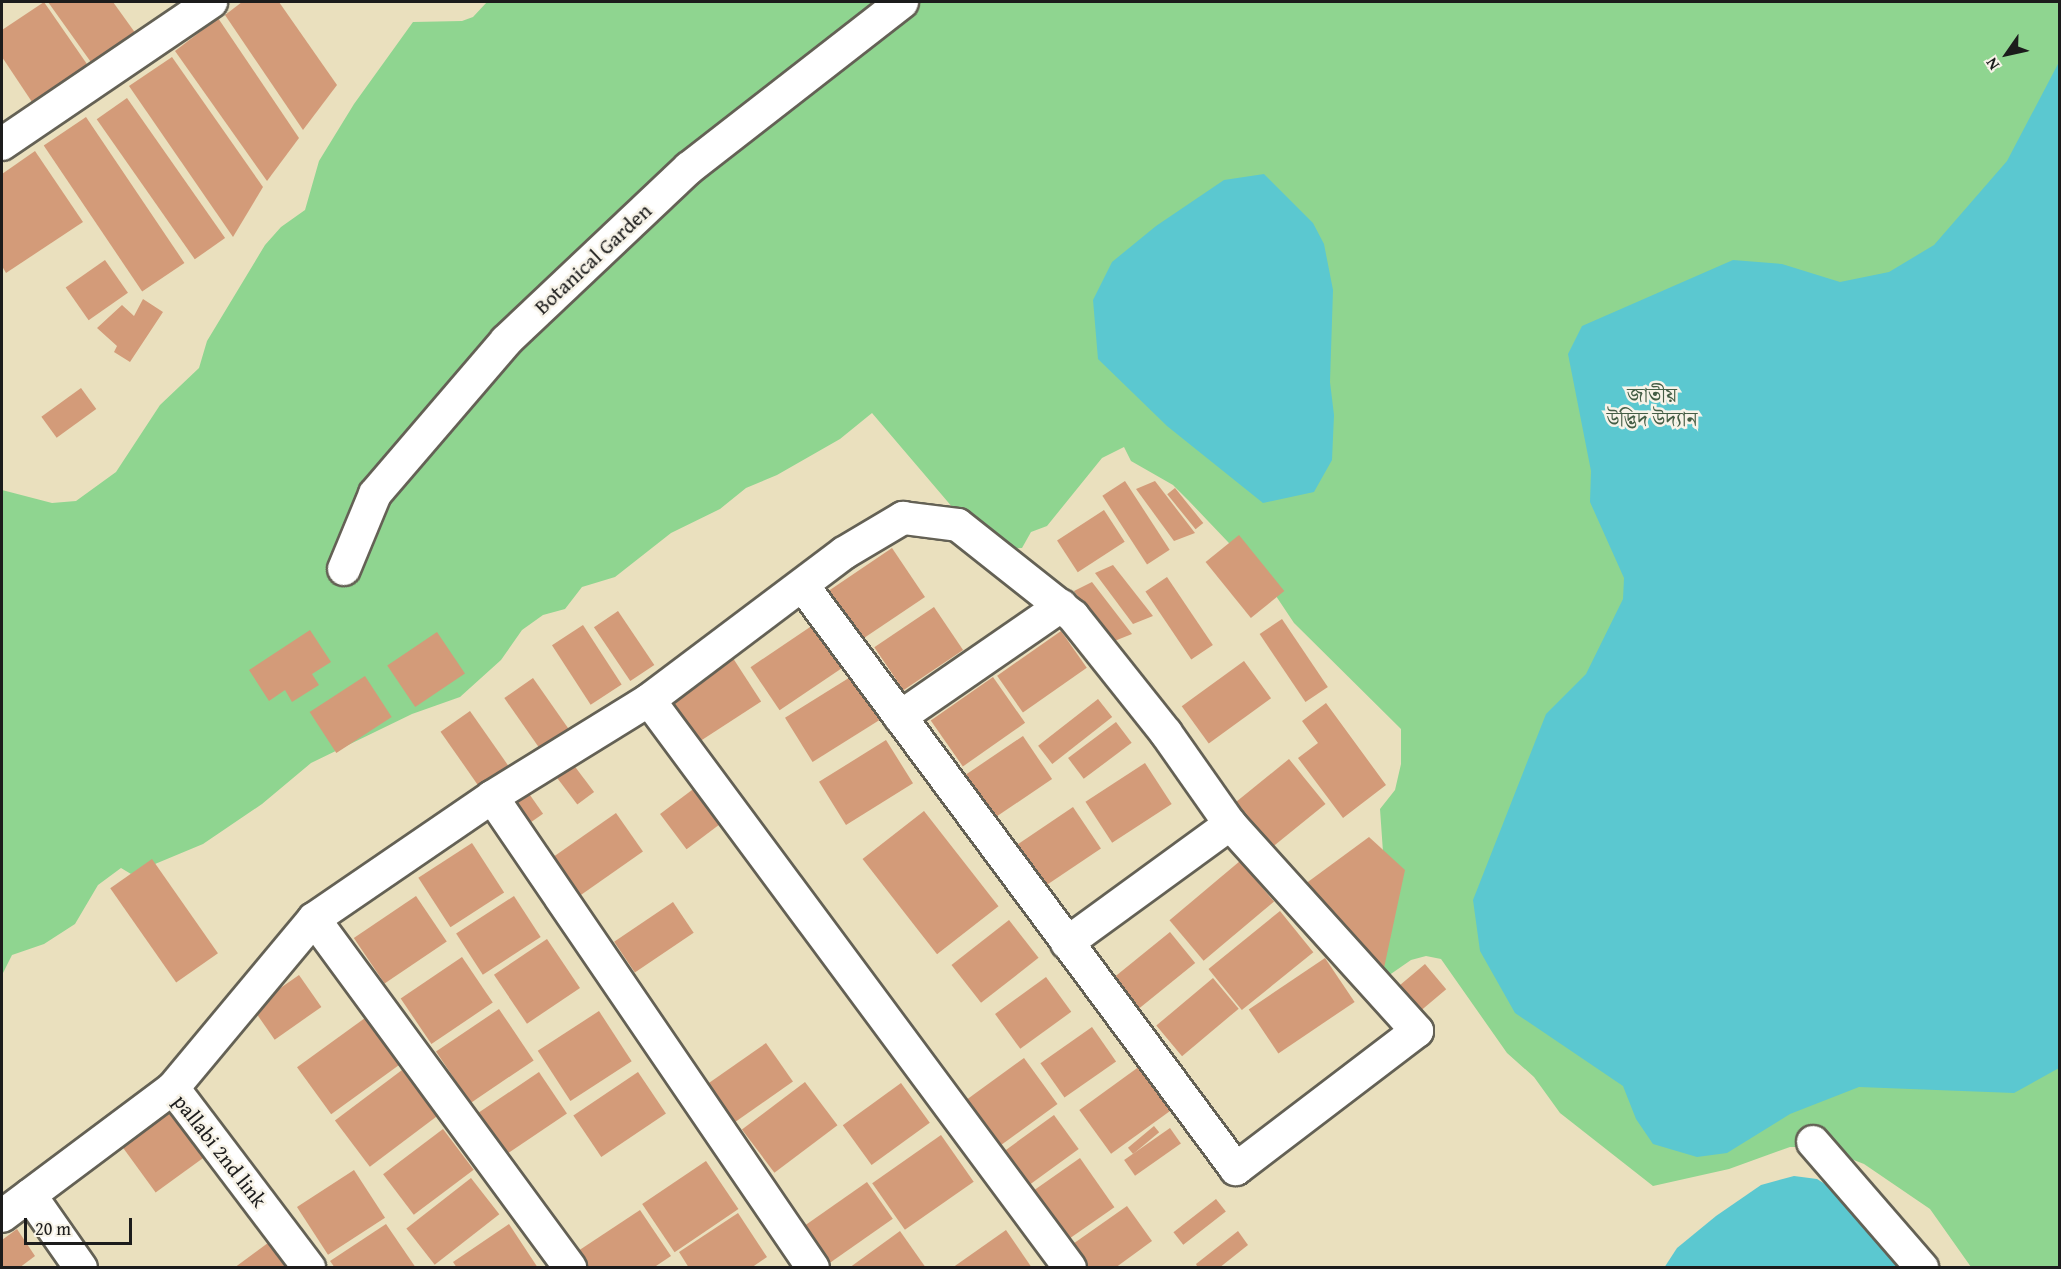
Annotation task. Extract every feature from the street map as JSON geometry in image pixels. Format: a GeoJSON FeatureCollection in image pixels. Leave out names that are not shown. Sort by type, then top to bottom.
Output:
{"type":"FeatureCollection","features":[{"type":"Feature","properties":{"kind":"street"},"geometry":{"type":"LineString","coordinates":[[2,144],[211,2]]}},
{"type":"Feature","properties":{"kind":"street","name":"Botanical Garden"},"geometry":{"type":"LineString","coordinates":[[344,569],[375,494],[506,341],[689,168],[902,2]]}},
{"type":"Feature","properties":{"kind":"street"},"geometry":{"type":"LineString","coordinates":[[173,1088],[314,919],[492,797],[649,700],[844,553],[903,518],[958,525],[1061,606],[1166,733],[1230,824],[1417,1031],[1236,1169],[803,586]]}},
{"type":"Feature","properties":{"kind":"street"},"geometry":{"type":"LineString","coordinates":[[900,717],[1061,606]]}},
{"type":"Feature","properties":{"kind":"street"},"geometry":{"type":"LineString","coordinates":[[649,700],[1070,1268]]}},
{"type":"Feature","properties":{"kind":"street"},"geometry":{"type":"LineString","coordinates":[[492,797],[813,1268]]}},
{"type":"Feature","properties":{"kind":"street"},"geometry":{"type":"LineString","coordinates":[[1067,943],[1230,824]]}},
{"type":"Feature","properties":{"kind":"street"},"geometry":{"type":"LineString","coordinates":[[314,919],[570,1268]]}},
{"type":"Feature","properties":{"kind":"street","name":"pallabi 2nd link"},"geometry":{"type":"LineString","coordinates":[[2,1216],[173,1088],[309,1268]]}},
{"type":"Feature","properties":{"kind":"street"},"geometry":{"type":"LineString","coordinates":[[1813,1142],[1922,1268]]}},
{"type":"Feature","properties":{"kind":"street"},"geometry":{"type":"LineString","coordinates":[[30,1195],[81,1268]]}},
{"type":"Feature","properties":{"kind":"green space","name":"জাতীয় উদ্ভিদ উদ্যান"},"geometry":{"type":"Polygon","coordinates":[[[487,2],[2059,2],[2059,1267],[1971,1267],[1930,1209],[1864,1164],[1820,1147],[1790,1147],[1729,1169],[1653,1186],[1560,1113],[1534,1077],[1507,1053],[1441,959],[1426,956],[1411,960],[1372,987],[1383,852],[1380,809],[1395,790],[1401,764],[1401,729],[1294,623],[1268,584],[1188,500],[1173,485],[1131,461],[1124,447],[1102,458],[1047,526],[1031,532],[1022,548],[997,549],[959,515],[872,413],[840,439],[777,475],[746,488],[720,509],[671,533],[615,577],[582,587],[565,609],[543,615],[522,630],[501,660],[460,697],[412,714],[311,763],[262,804],[203,844],[131,874],[121,868],[98,885],[75,924],[44,944],[12,955],[2,975],[2,490],[52,503],[76,501],[116,472],[160,405],[199,368],[207,341],[265,245],[281,227],[305,210],[319,161],[354,104],[413,22],[462,21],[473,17],[487,2]]]}},
{"type":"Feature","properties":{"kind":"water"},"geometry":{"type":"Polygon","coordinates":[[[2059,62],[2059,1068],[2014,1093],[1859,1087],[1790,1114],[1727,1153],[1697,1157],[1653,1144],[1636,1119],[1623,1086],[1515,1013],[1480,951],[1473,900],[1546,714],[1586,674],[1623,599],[1624,578],[1590,502],[1591,471],[1568,354],[1582,326],[1733,260],[1782,264],[1840,282],[1889,272],[1934,245],[2007,161],[2059,62]]]}},
{"type":"Feature","properties":{"kind":"water"},"geometry":{"type":"Polygon","coordinates":[[[1264,174],[1313,223],[1324,244],[1333,290],[1330,382],[1334,415],[1332,460],[1314,492],[1263,503],[1167,426],[1098,359],[1093,300],[1112,262],[1156,226],[1224,180],[1264,174]]]}},
{"type":"Feature","properties":{"kind":"water"},"geometry":{"type":"Polygon","coordinates":[[[1794,1176],[1817,1179],[1838,1192],[1902,1267],[1664,1268],[1677,1248],[1716,1216],[1761,1185],[1794,1176]]]}},
{"type":"Feature","properties":{"kind":"building"},"geometry":{"type":"Polygon","coordinates":[[[44,2],[89,67],[34,105],[2,57],[2,30],[44,2]]]}},
{"type":"Feature","properties":{"kind":"building"},"geometry":{"type":"Polygon","coordinates":[[[48,2],[113,2],[136,34],[93,65],[48,2]]]}},
{"type":"Feature","properties":{"kind":"building"},"geometry":{"type":"Polygon","coordinates":[[[242,2],[279,2],[337,85],[303,130],[225,15],[242,2]]]}},
{"type":"Feature","properties":{"kind":"building"},"geometry":{"type":"Polygon","coordinates":[[[218,18],[299,138],[267,181],[175,51],[218,18]]]}},
{"type":"Feature","properties":{"kind":"building"},"geometry":{"type":"Polygon","coordinates":[[[172,57],[263,187],[233,237],[129,86],[172,57]]]}},
{"type":"Feature","properties":{"kind":"building"},"geometry":{"type":"Polygon","coordinates":[[[127,98],[225,238],[195,259],[97,119],[127,98]]]}},
{"type":"Feature","properties":{"kind":"building"},"geometry":{"type":"Polygon","coordinates":[[[86,117],[184,263],[142,291],[44,146],[86,117]]]}},
{"type":"Feature","properties":{"kind":"building"},"geometry":{"type":"Polygon","coordinates":[[[35,151],[83,222],[6,273],[2,266],[2,174],[35,151]]]}},
{"type":"Feature","properties":{"kind":"building"},"geometry":{"type":"Polygon","coordinates":[[[105,260],[128,293],[89,320],[66,288],[105,260]]]}},
{"type":"Feature","properties":{"kind":"building"},"geometry":{"type":"Polygon","coordinates":[[[143,299],[163,312],[130,362],[114,352],[117,346],[97,328],[122,305],[134,316],[143,299]]]}},
{"type":"Feature","properties":{"kind":"building"},"geometry":{"type":"Polygon","coordinates":[[[81,388],[96,409],[57,438],[41,417],[81,388]]]}},
{"type":"Feature","properties":{"kind":"building"},"geometry":{"type":"Polygon","coordinates":[[[1125,481],[1170,550],[1147,564],[1102,496],[1125,481]]]}},
{"type":"Feature","properties":{"kind":"building"},"geometry":{"type":"Polygon","coordinates":[[[1155,481],[1195,533],[1174,541],[1136,489],[1155,481]]]}},
{"type":"Feature","properties":{"kind":"building"},"geometry":{"type":"Polygon","coordinates":[[[1175,488],[1203,523],[1196,529],[1167,494],[1175,488]]]}},
{"type":"Feature","properties":{"kind":"building"},"geometry":{"type":"Polygon","coordinates":[[[1104,510],[1125,542],[1078,572],[1057,540],[1104,510]]]}},
{"type":"Feature","properties":{"kind":"building"},"geometry":{"type":"Polygon","coordinates":[[[1239,535],[1284,591],[1251,618],[1206,562],[1239,535]]]}},
{"type":"Feature","properties":{"kind":"building"},"geometry":{"type":"Polygon","coordinates":[[[892,548],[925,597],[856,643],[823,594],[892,548]]]}},
{"type":"Feature","properties":{"kind":"building"},"geometry":{"type":"Polygon","coordinates":[[[1113,565],[1153,616],[1133,624],[1095,573],[1113,565]]]}},
{"type":"Feature","properties":{"kind":"building"},"geometry":{"type":"Polygon","coordinates":[[[1167,577],[1213,645],[1191,660],[1145,592],[1167,577]]]}},
{"type":"Feature","properties":{"kind":"building"},"geometry":{"type":"Polygon","coordinates":[[[1092,582],[1132,634],[1112,642],[1074,591],[1092,582]]]}},
{"type":"Feature","properties":{"kind":"building"},"geometry":{"type":"Polygon","coordinates":[[[934,607],[963,650],[903,690],[874,647],[934,607]]]}},
{"type":"Feature","properties":{"kind":"building"},"geometry":{"type":"Polygon","coordinates":[[[618,611],[654,665],[630,681],[594,627],[618,611]]]}},
{"type":"Feature","properties":{"kind":"building"},"geometry":{"type":"Polygon","coordinates":[[[1282,619],[1328,687],[1305,702],[1260,634],[1282,619]]]}},
{"type":"Feature","properties":{"kind":"building"},"geometry":{"type":"Polygon","coordinates":[[[816,623],[845,666],[780,710],[751,667],[816,623]]]}},
{"type":"Feature","properties":{"kind":"building"},"geometry":{"type":"Polygon","coordinates":[[[583,625],[622,685],[591,705],[552,645],[583,625]]]}},
{"type":"Feature","properties":{"kind":"building"},"geometry":{"type":"Polygon","coordinates":[[[310,630],[331,662],[312,674],[319,685],[292,702],[285,690],[269,701],[249,670],[310,630]]]}},
{"type":"Feature","properties":{"kind":"building"},"geometry":{"type":"Polygon","coordinates":[[[1061,631],[1087,668],[1023,713],[997,676],[1061,631]]]}},
{"type":"Feature","properties":{"kind":"building"},"geometry":{"type":"Polygon","coordinates":[[[437,632],[465,673],[415,707],[387,666],[437,632]]]}},
{"type":"Feature","properties":{"kind":"building"},"geometry":{"type":"Polygon","coordinates":[[[729,652],[761,701],[696,744],[664,694],[729,652]]]}},
{"type":"Feature","properties":{"kind":"building"},"geometry":{"type":"Polygon","coordinates":[[[1244,661],[1271,698],[1209,743],[1182,706],[1244,661]]]}},
{"type":"Feature","properties":{"kind":"building"},"geometry":{"type":"Polygon","coordinates":[[[365,676],[392,717],[336,753],[310,712],[365,676]]]}},
{"type":"Feature","properties":{"kind":"building"},"geometry":{"type":"Polygon","coordinates":[[[852,676],[880,720],[813,762],[785,718],[852,676]]]}},
{"type":"Feature","properties":{"kind":"building"},"geometry":{"type":"Polygon","coordinates":[[[993,677],[1025,723],[963,766],[931,721],[993,677]]]}},
{"type":"Feature","properties":{"kind":"building"},"geometry":{"type":"Polygon","coordinates":[[[533,678],[574,737],[546,757],[504,698],[533,678]]]}},
{"type":"Feature","properties":{"kind":"building"},"geometry":{"type":"Polygon","coordinates":[[[1098,699],[1112,717],[1052,764],[1038,746],[1098,699]]]}},
{"type":"Feature","properties":{"kind":"building"},"geometry":{"type":"Polygon","coordinates":[[[1326,703],[1386,785],[1343,818],[1298,758],[1318,743],[1302,721],[1326,703]]]}},
{"type":"Feature","properties":{"kind":"building"},"geometry":{"type":"Polygon","coordinates":[[[470,711],[511,770],[482,791],[441,732],[470,711]]]}},
{"type":"Feature","properties":{"kind":"building"},"geometry":{"type":"Polygon","coordinates":[[[1116,722],[1132,743],[1084,779],[1068,758],[1116,722]]]}},
{"type":"Feature","properties":{"kind":"building"},"geometry":{"type":"Polygon","coordinates":[[[1023,736],[1052,779],[987,823],[958,780],[1023,736]]]}},
{"type":"Feature","properties":{"kind":"building"},"geometry":{"type":"Polygon","coordinates":[[[886,740],[913,783],[846,825],[819,782],[886,740]]]}},
{"type":"Feature","properties":{"kind":"building"},"geometry":{"type":"Polygon","coordinates":[[[1289,759],[1326,804],[1269,850],[1232,805],[1289,759]]]}},
{"type":"Feature","properties":{"kind":"building"},"geometry":{"type":"Polygon","coordinates":[[[1145,763],[1172,804],[1112,843],[1085,802],[1145,763]]]}},
{"type":"Feature","properties":{"kind":"building"},"geometry":{"type":"Polygon","coordinates":[[[573,764],[594,792],[577,805],[556,777],[573,764]]]}},
{"type":"Feature","properties":{"kind":"building"},"geometry":{"type":"Polygon","coordinates":[[[523,785],[543,814],[525,826],[505,798],[523,785]]]}},
{"type":"Feature","properties":{"kind":"building"},"geometry":{"type":"Polygon","coordinates":[[[696,787],[722,822],[687,849],[660,814],[696,787]]]}},
{"type":"Feature","properties":{"kind":"building"},"geometry":{"type":"Polygon","coordinates":[[[1073,807],[1101,848],[1043,888],[1015,846],[1073,807]]]}},
{"type":"Feature","properties":{"kind":"building"},"geometry":{"type":"Polygon","coordinates":[[[924,811],[998,906],[937,954],[863,859],[924,811]]]}},
{"type":"Feature","properties":{"kind":"building"},"geometry":{"type":"Polygon","coordinates":[[[616,813],[643,852],[579,896],[552,858],[616,813]]]}},
{"type":"Feature","properties":{"kind":"building"},"geometry":{"type":"Polygon","coordinates":[[[1369,837],[1405,870],[1381,982],[1301,887],[1369,837]]]}},
{"type":"Feature","properties":{"kind":"building"},"geometry":{"type":"Polygon","coordinates":[[[472,843],[504,892],[450,927],[418,878],[472,843]]]}},
{"type":"Feature","properties":{"kind":"building"},"geometry":{"type":"Polygon","coordinates":[[[152,859],[218,953],[176,982],[110,888],[152,859]]]}},
{"type":"Feature","properties":{"kind":"building"},"geometry":{"type":"Polygon","coordinates":[[[1240,861],[1274,902],[1204,961],[1170,920],[1240,861]]]}},
{"type":"Feature","properties":{"kind":"building"},"geometry":{"type":"Polygon","coordinates":[[[416,896],[447,942],[385,984],[354,938],[416,896]]]}},
{"type":"Feature","properties":{"kind":"building"},"geometry":{"type":"Polygon","coordinates":[[[514,896],[541,937],[483,975],[456,934],[514,896]]]}},
{"type":"Feature","properties":{"kind":"building"},"geometry":{"type":"Polygon","coordinates":[[[673,902],[694,933],[635,972],[614,942],[673,902]]]}},
{"type":"Feature","properties":{"kind":"building"},"geometry":{"type":"Polygon","coordinates":[[[1280,911],[1313,952],[1242,1010],[1209,969],[1280,911]]]}},
{"type":"Feature","properties":{"kind":"building"},"geometry":{"type":"Polygon","coordinates":[[[1009,920],[1039,958],[981,1003],[951,965],[1009,920]]]}},
{"type":"Feature","properties":{"kind":"building"},"geometry":{"type":"Polygon","coordinates":[[[1170,932],[1195,963],[1137,1010],[1112,979],[1170,932]]]}},
{"type":"Feature","properties":{"kind":"building"},"geometry":{"type":"Polygon","coordinates":[[[547,939],[580,988],[527,1024],[494,975],[547,939]]]}},
{"type":"Feature","properties":{"kind":"building"},"geometry":{"type":"Polygon","coordinates":[[[462,957],[493,1003],[431,1044],[401,998],[462,957]]]}},
{"type":"Feature","properties":{"kind":"building"},"geometry":{"type":"Polygon","coordinates":[[[1325,958],[1355,1002],[1278,1053],[1249,1009],[1325,958]]]}},
{"type":"Feature","properties":{"kind":"building"},"geometry":{"type":"Polygon","coordinates":[[[1425,964],[1446,989],[1413,1017],[1392,992],[1425,964]]]}},
{"type":"Feature","properties":{"kind":"building"},"geometry":{"type":"Polygon","coordinates":[[[299,975],[321,1007],[275,1040],[252,1008],[299,975]]]}},
{"type":"Feature","properties":{"kind":"building"},"geometry":{"type":"Polygon","coordinates":[[[1046,977],[1071,1012],[1020,1049],[995,1014],[1046,977]]]}},
{"type":"Feature","properties":{"kind":"building"},"geometry":{"type":"Polygon","coordinates":[[[1213,978],[1239,1009],[1182,1056],[1156,1026],[1213,978]]]}},
{"type":"Feature","properties":{"kind":"building"},"geometry":{"type":"Polygon","coordinates":[[[499,1009],[534,1060],[471,1103],[436,1051],[499,1009]]]}},
{"type":"Feature","properties":{"kind":"building"},"geometry":{"type":"Polygon","coordinates":[[[599,1011],[632,1061],[570,1101],[538,1051],[599,1011]]]}},
{"type":"Feature","properties":{"kind":"building"},"geometry":{"type":"Polygon","coordinates":[[[365,1018],[399,1065],[331,1114],[297,1067],[365,1018]]]}},
{"type":"Feature","properties":{"kind":"building"},"geometry":{"type":"Polygon","coordinates":[[[1092,1027],[1116,1061],[1064,1098],[1040,1063],[1092,1027]]]}},
{"type":"Feature","properties":{"kind":"building"},"geometry":{"type":"Polygon","coordinates":[[[766,1043],[793,1082],[729,1126],[702,1088],[766,1043]]]}},
{"type":"Feature","properties":{"kind":"building"},"geometry":{"type":"Polygon","coordinates":[[[1024,1058],[1058,1104],[995,1149],[962,1103],[1024,1058]]]}},
{"type":"Feature","properties":{"kind":"building"},"geometry":{"type":"Polygon","coordinates":[[[1140,1066],[1172,1110],[1111,1154],[1079,1110],[1140,1066]]]}},
{"type":"Feature","properties":{"kind":"building"},"geometry":{"type":"Polygon","coordinates":[[[402,1070],[437,1116],[370,1167],[335,1121],[402,1070]]]}},
{"type":"Feature","properties":{"kind":"building"},"geometry":{"type":"Polygon","coordinates":[[[539,1072],[567,1113],[502,1157],[474,1116],[539,1072]]]}},
{"type":"Feature","properties":{"kind":"building"},"geometry":{"type":"Polygon","coordinates":[[[638,1072],[666,1113],[601,1157],[573,1116],[638,1072]]]}},
{"type":"Feature","properties":{"kind":"building"},"geometry":{"type":"Polygon","coordinates":[[[805,1082],[837,1125],[774,1173],[742,1130],[805,1082]]]}},
{"type":"Feature","properties":{"kind":"building"},"geometry":{"type":"Polygon","coordinates":[[[901,1083],[930,1123],[872,1165],[843,1125],[901,1083]]]}},
{"type":"Feature","properties":{"kind":"building"},"geometry":{"type":"Polygon","coordinates":[[[182,1103],[216,1149],[156,1193],[122,1146],[182,1103]]]}},
{"type":"Feature","properties":{"kind":"building"},"geometry":{"type":"Polygon","coordinates":[[[1054,1115],[1079,1149],[1029,1185],[1004,1151],[1054,1115]]]}},
{"type":"Feature","properties":{"kind":"building"},"geometry":{"type":"Polygon","coordinates":[[[1154,1126],[1159,1132],[1133,1154],[1128,1148],[1154,1126]]]}},
{"type":"Feature","properties":{"kind":"building"},"geometry":{"type":"Polygon","coordinates":[[[1170,1128],[1181,1144],[1135,1176],[1124,1160],[1170,1128]]]}},
{"type":"Feature","properties":{"kind":"building"},"geometry":{"type":"Polygon","coordinates":[[[443,1129],[474,1170],[414,1215],[383,1174],[443,1129]]]}},
{"type":"Feature","properties":{"kind":"building"},"geometry":{"type":"Polygon","coordinates":[[[941,1135],[974,1182],[905,1230],[872,1183],[941,1135]]]}},
{"type":"Feature","properties":{"kind":"building"},"geometry":{"type":"Polygon","coordinates":[[[1080,1158],[1114,1207],[1065,1242],[1031,1192],[1080,1158]]]}},
{"type":"Feature","properties":{"kind":"building"},"geometry":{"type":"Polygon","coordinates":[[[706,1161],[738,1209],[675,1252],[642,1204],[706,1161]]]}},
{"type":"Feature","properties":{"kind":"building"},"geometry":{"type":"Polygon","coordinates":[[[354,1170],[385,1218],[328,1255],[297,1207],[354,1170]]]}},
{"type":"Feature","properties":{"kind":"building"},"geometry":{"type":"Polygon","coordinates":[[[471,1178],[499,1214],[435,1265],[406,1228],[471,1178]]]}},
{"type":"Feature","properties":{"kind":"building"},"geometry":{"type":"Polygon","coordinates":[[[867,1182],[893,1219],[829,1264],[803,1227],[867,1182]]]}},
{"type":"Feature","properties":{"kind":"building"},"geometry":{"type":"Polygon","coordinates":[[[1216,1199],[1226,1212],[1183,1245],[1173,1232],[1216,1199]]]}},
{"type":"Feature","properties":{"kind":"building"},"geometry":{"type":"Polygon","coordinates":[[[1127,1206],[1152,1241],[1115,1268],[1085,1268],[1070,1246],[1127,1206]]]}},
{"type":"Feature","properties":{"kind":"building"},"geometry":{"type":"Polygon","coordinates":[[[640,1210],[671,1256],[653,1268],[588,1268],[578,1251],[640,1210]]]}},
{"type":"Feature","properties":{"kind":"building"},"geometry":{"type":"Polygon","coordinates":[[[738,1213],[767,1257],[751,1268],[689,1268],[679,1252],[738,1213]]]}},
{"type":"Feature","properties":{"kind":"building"},"geometry":{"type":"Polygon","coordinates":[[[386,1224],[416,1268],[335,1268],[330,1261],[386,1224]]]}},
{"type":"Feature","properties":{"kind":"building"},"geometry":{"type":"Polygon","coordinates":[[[509,1224],[538,1268],[457,1268],[453,1262],[509,1224]]]}},
{"type":"Feature","properties":{"kind":"building"},"geometry":{"type":"Polygon","coordinates":[[[17,1229],[35,1256],[19,1268],[2,1268],[2,1240],[17,1229]]]}},
{"type":"Feature","properties":{"kind":"building"},"geometry":{"type":"Polygon","coordinates":[[[1006,1230],[1032,1268],[952,1268],[1006,1230]]]}},
{"type":"Feature","properties":{"kind":"building"},"geometry":{"type":"Polygon","coordinates":[[[900,1231],[926,1268],[849,1268],[900,1231]]]}},
{"type":"Feature","properties":{"kind":"building"},"geometry":{"type":"Polygon","coordinates":[[[1238,1231],[1248,1245],[1219,1268],[1198,1268],[1196,1264],[1238,1231]]]}},
{"type":"Feature","properties":{"kind":"building"},"geometry":{"type":"Polygon","coordinates":[[[276,1237],[297,1268],[234,1268],[276,1237]]]}}]}
